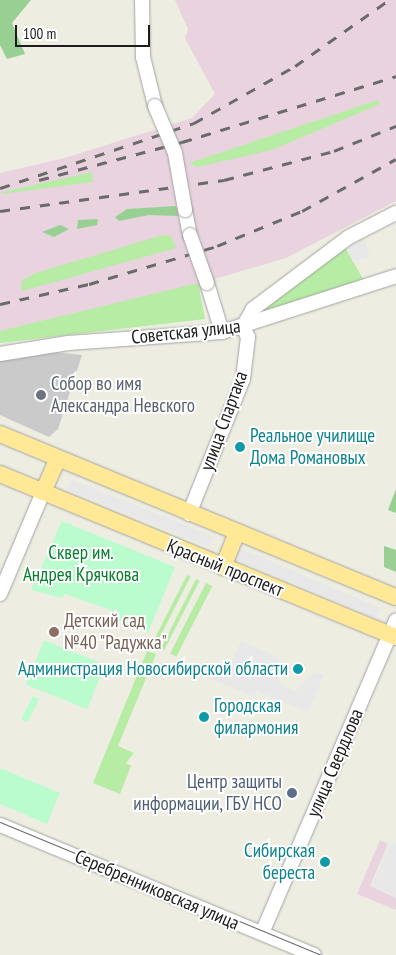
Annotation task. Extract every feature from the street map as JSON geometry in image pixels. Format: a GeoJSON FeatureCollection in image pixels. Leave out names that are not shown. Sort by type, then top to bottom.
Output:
{"type":"FeatureCollection","features":[{"type":"Feature","properties":{"kind":"main road","name":"Красный проспект"},"geometry":{"type":"LineString","coordinates":[[0,434],[57,460],[396,597]]}},
{"type":"Feature","properties":{"kind":"main road"},"geometry":{"type":"LineString","coordinates":[[43,492],[57,460]]}},
{"type":"Feature","properties":{"kind":"main road","name":"Красный проспект"},"geometry":{"type":"LineString","coordinates":[[0,474],[223,568],[394,631]]}},
{"type":"Feature","properties":{"kind":"main road"},"geometry":{"type":"LineString","coordinates":[[223,568],[237,532]]}},
{"type":"Feature","properties":{"kind":"street"},"geometry":{"type":"LineString","coordinates":[[142,0],[144,56],[155,106],[175,154],[190,235],[222,332]]}},
{"type":"Feature","properties":{"kind":"street"},"geometry":{"type":"LineString","coordinates":[[243,327],[253,309],[325,255],[396,213]]}},
{"type":"Feature","properties":{"kind":"street","name":"Советская улица"},"geometry":{"type":"LineString","coordinates":[[0,354],[68,343],[222,332],[243,327],[396,276]]}},
{"type":"Feature","properties":{"kind":"street","name":"улица Спартака"},"geometry":{"type":"LineString","coordinates":[[189,514],[243,379],[248,337],[243,327]]}},
{"type":"Feature","properties":{"kind":"street"},"geometry":{"type":"LineString","coordinates":[[0,594],[43,492]]}},
{"type":"Feature","properties":{"kind":"street","name":"улица Свердлова"},"geometry":{"type":"LineString","coordinates":[[262,934],[394,631]]}},
{"type":"Feature","properties":{"kind":"street","name":"Серебренниковская улица"},"geometry":{"type":"LineString","coordinates":[[0,826],[314,955]]}},
{"type":"Feature","properties":{"kind":"shaded area"},"geometry":{"type":"Polygon","coordinates":[[[175,0],[396,0],[396,201],[286,258],[136,302],[0,331],[0,173],[65,158],[192,118],[215,94],[185,38],[188,29],[175,0]]]}},
{"type":"Feature","properties":{"kind":"shaded area"},"geometry":{"type":"Polygon","coordinates":[[[365,240],[370,257],[353,262],[348,245],[365,240]]]}},
{"type":"Feature","properties":{"kind":"shaded area","name":"Собор во имя Александра Невского"},"geometry":{"type":"Polygon","coordinates":[[[54,352],[82,355],[58,429],[49,437],[0,415],[0,361],[54,352]]]}},
{"type":"Feature","properties":{"kind":"shaded area"},"geometry":{"type":"Polygon","coordinates":[[[71,479],[213,536],[209,547],[67,489],[71,479]]]}},
{"type":"Feature","properties":{"kind":"shaded area"},"geometry":{"type":"Polygon","coordinates":[[[239,548],[381,608],[376,618],[235,558],[239,548]]]}},
{"type":"Feature","properties":{"kind":"shaded area"},"geometry":{"type":"Polygon","coordinates":[[[241,641],[280,658],[274,673],[283,686],[296,691],[314,672],[324,675],[308,712],[257,691],[254,697],[205,676],[209,667],[227,673],[241,641]]]}},
{"type":"Feature","properties":{"kind":"shaded area"},"geometry":{"type":"Polygon","coordinates":[[[380,840],[388,844],[370,886],[396,898],[396,910],[357,894],[380,840]]]}},
{"type":"Feature","properties":{"kind":"shaded area"},"geometry":{"type":"Polygon","coordinates":[[[391,842],[396,844],[396,897],[371,886],[391,842]]]}},
{"type":"Feature","properties":{"kind":"green space"},"geometry":{"type":"Polygon","coordinates":[[[0,0],[31,0],[12,23],[25,54],[7,59],[0,45],[0,0]]]}},
{"type":"Feature","properties":{"kind":"green space"},"geometry":{"type":"Polygon","coordinates":[[[378,100],[380,104],[272,150],[197,167],[189,163],[378,100]]]}},
{"type":"Feature","properties":{"kind":"green space"},"geometry":{"type":"Polygon","coordinates":[[[92,172],[93,182],[1,194],[3,192],[92,172]]]}},
{"type":"Feature","properties":{"kind":"green space"},"geometry":{"type":"Polygon","coordinates":[[[176,206],[178,216],[149,215],[119,221],[115,217],[127,209],[176,206]]]}},
{"type":"Feature","properties":{"kind":"green space"},"geometry":{"type":"Polygon","coordinates":[[[98,219],[97,225],[77,229],[78,220],[98,219]]]}},
{"type":"Feature","properties":{"kind":"green space"},"geometry":{"type":"Polygon","coordinates":[[[60,225],[69,229],[54,237],[42,232],[60,225]]]}},
{"type":"Feature","properties":{"kind":"green space"},"geometry":{"type":"Polygon","coordinates":[[[163,235],[171,236],[176,248],[22,291],[21,281],[36,273],[163,235]]]}},
{"type":"Feature","properties":{"kind":"green space"},"geometry":{"type":"Polygon","coordinates":[[[345,247],[363,279],[267,315],[264,308],[345,247]]]}},
{"type":"Feature","properties":{"kind":"green space"},"geometry":{"type":"Polygon","coordinates":[[[198,283],[205,319],[0,343],[0,331],[198,283]]]}},
{"type":"Feature","properties":{"kind":"green space"},"geometry":{"type":"Polygon","coordinates":[[[396,489],[396,513],[388,510],[396,489]]]}},
{"type":"Feature","properties":{"kind":"green space","name":"Сквер им. Андрея Крячкова"},"geometry":{"type":"Polygon","coordinates":[[[62,521],[175,567],[148,633],[112,619],[113,611],[65,594],[62,598],[31,590],[62,521]]]}},
{"type":"Feature","properties":{"kind":"green space"},"geometry":{"type":"Polygon","coordinates":[[[384,546],[396,550],[396,572],[384,567],[384,546]]]}},
{"type":"Feature","properties":{"kind":"green space"},"geometry":{"type":"Polygon","coordinates":[[[187,575],[191,577],[155,647],[151,645],[187,575]]]}},
{"type":"Feature","properties":{"kind":"green space"},"geometry":{"type":"Polygon","coordinates":[[[196,579],[200,581],[164,651],[160,649],[196,579]]]}},
{"type":"Feature","properties":{"kind":"green space"},"geometry":{"type":"Polygon","coordinates":[[[206,583],[212,586],[176,657],[170,653],[206,583]]]}},
{"type":"Feature","properties":{"kind":"green space"},"geometry":{"type":"Polygon","coordinates":[[[44,640],[105,665],[87,709],[26,685],[44,640]]]}},
{"type":"Feature","properties":{"kind":"green space"},"geometry":{"type":"Polygon","coordinates":[[[147,651],[156,654],[118,746],[134,753],[126,763],[131,766],[120,794],[93,783],[147,651]]]}},
{"type":"Feature","properties":{"kind":"green space"},"geometry":{"type":"Polygon","coordinates":[[[33,696],[39,699],[27,722],[21,719],[33,696]]]}},
{"type":"Feature","properties":{"kind":"green space"},"geometry":{"type":"Polygon","coordinates":[[[0,768],[60,793],[47,824],[0,804],[0,768]]]}},
{"type":"Feature","properties":{"kind":"tram line"},"geometry":{"type":"LineString","coordinates":[[0,822],[321,955]]}},
{"type":"Feature","properties":{"kind":"railway"},"geometry":{"type":"LineString","coordinates":[[0,188],[194,123],[295,66],[389,0]]}},
{"type":"Feature","properties":{"kind":"railway"},"geometry":{"type":"LineString","coordinates":[[39,180],[182,142],[396,76]]}},
{"type":"Feature","properties":{"kind":"railway"},"geometry":{"type":"LineString","coordinates":[[0,211],[224,180],[334,151],[396,126]]}},
{"type":"Feature","properties":{"kind":"railway"},"geometry":{"type":"LineString","coordinates":[[0,304],[89,284],[217,246],[302,211],[396,159]]}},
{"type":"Feature","properties":{"kind":"place","name":"Собор во имя Александра Невского"},"geometry":{"type":"Point","coordinates":[41,395]}},
{"type":"Feature","properties":{"kind":"place","name":"Реальное училище Дома Романовых"},"geometry":{"type":"Point","coordinates":[240,447]}},
{"type":"Feature","properties":{"kind":"place","name":"Детский сад №40 \"Радужка\""},"geometry":{"type":"Point","coordinates":[54,632]}},
{"type":"Feature","properties":{"kind":"place","name":"Администрация Новосибирской области"},"geometry":{"type":"Point","coordinates":[298,669]}},
{"type":"Feature","properties":{"kind":"place","name":"Городская филармония"},"geometry":{"type":"Point","coordinates":[204,717]}},
{"type":"Feature","properties":{"kind":"place","name":"Центр защиты информации, ГБУ НСО"},"geometry":{"type":"Point","coordinates":[292,793]}},
{"type":"Feature","properties":{"kind":"place","name":"Сибирская береста"},"geometry":{"type":"Point","coordinates":[325,862]}}]}
